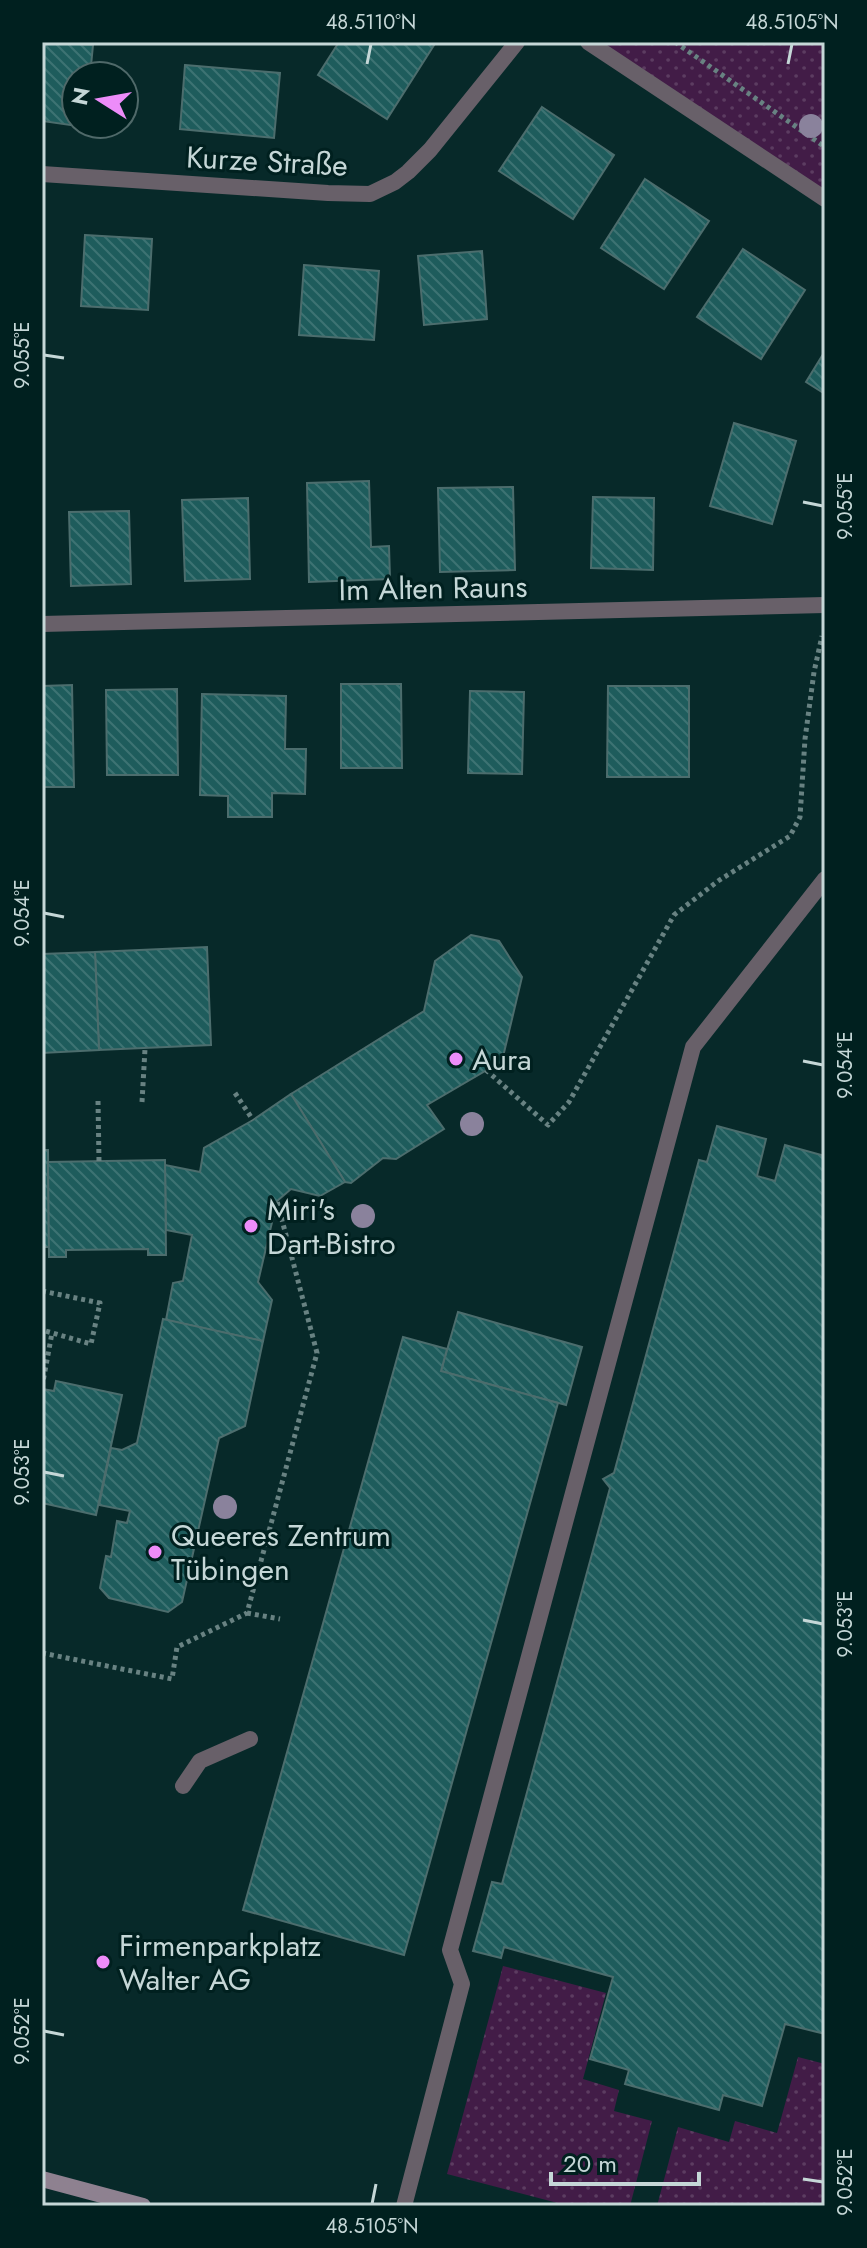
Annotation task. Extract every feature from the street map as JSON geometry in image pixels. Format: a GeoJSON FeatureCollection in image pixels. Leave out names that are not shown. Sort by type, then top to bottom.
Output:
{"type":"FeatureCollection","features":[{"type":"Feature","properties":{"kind":"street","name":"Kurze Straße"},"geometry":{"type":"LineString","coordinates":[[42,174],[370,194],[395,182],[430,150],[517,42]]}},
{"type":"Feature","properties":{"kind":"street"},"geometry":{"type":"LineString","coordinates":[[588,42],[825,199]]}},
{"type":"Feature","properties":{"kind":"street","name":"Im Alten Rauns"},"geometry":{"type":"LineString","coordinates":[[42,624],[825,605]]}},
{"type":"Feature","properties":{"kind":"street"},"geometry":{"type":"LineString","coordinates":[[404,2206],[462,1984],[450,1950],[693,1047],[825,879]]}},
{"type":"Feature","properties":{"kind":"street"},"geometry":{"type":"LineString","coordinates":[[183,1786],[200,1761],[250,1739]]}},
{"type":"Feature","properties":{"kind":"street"},"geometry":{"type":"LineString","coordinates":[[42,2179],[143,2206]]}},
{"type":"Feature","properties":{"kind":"path"},"geometry":{"type":"LineString","coordinates":[[675,42],[825,147]]}},
{"type":"Feature","properties":{"kind":"path"},"geometry":{"type":"LineString","coordinates":[[486,1070],[548,1125],[569,1102],[674,915],[718,881],[790,836],[800,817],[805,739],[822,633]]}},
{"type":"Feature","properties":{"kind":"path"},"geometry":{"type":"LineString","coordinates":[[142,1102],[145,1049]]}},
{"type":"Feature","properties":{"kind":"path"},"geometry":{"type":"LineString","coordinates":[[235,1093],[253,1120]]}},
{"type":"Feature","properties":{"kind":"path"},"geometry":{"type":"LineString","coordinates":[[98,1101],[99,1161]]}},
{"type":"Feature","properties":{"kind":"path"},"geometry":{"type":"LineString","coordinates":[[247,1613],[317,1353],[277,1201]]}},
{"type":"Feature","properties":{"kind":"path"},"geometry":{"type":"LineString","coordinates":[[42,1291],[100,1303],[91,1344],[42,1330]]}},
{"type":"Feature","properties":{"kind":"path"},"geometry":{"type":"LineString","coordinates":[[42,1387],[53,1332]]}},
{"type":"Feature","properties":{"kind":"path"},"geometry":{"type":"LineString","coordinates":[[42,1653],[172,1679],[177,1647],[247,1613],[280,1619]]}},
{"type":"Feature","properties":{"kind":"shaded area"},"geometry":{"type":"Polygon","coordinates":[[[588,42],[825,42],[825,199],[588,42]]]}},
{"type":"Feature","properties":{"kind":"shaded area"},"geometry":{"type":"Polygon","coordinates":[[[503,1966],[606,1993],[583,2079],[619,2090],[614,2111],[652,2121],[630,2206],[569,2206],[447,2174],[503,1966]]]}},
{"type":"Feature","properties":{"kind":"shaded area"},"geometry":{"type":"Polygon","coordinates":[[[798,2057],[825,2064],[825,2206],[657,2206],[678,2127],[729,2142],[735,2121],[777,2133],[798,2057]]]}},
{"type":"Feature","properties":{"kind":"building"},"geometry":{"type":"Polygon","coordinates":[[[42,42],[93,45],[92,60],[60,60],[60,124],[42,121],[42,42]]]}},
{"type":"Feature","properties":{"kind":"building"},"geometry":{"type":"Polygon","coordinates":[[[339,42],[436,42],[387,119],[318,75],[339,42]]]}},
{"type":"Feature","properties":{"kind":"building"},"geometry":{"type":"Polygon","coordinates":[[[185,65],[280,73],[274,138],[180,129],[185,65]]]}},
{"type":"Feature","properties":{"kind":"building"},"geometry":{"type":"Polygon","coordinates":[[[542,107],[614,155],[573,219],[499,171],[542,107]]]}},
{"type":"Feature","properties":{"kind":"building"},"geometry":{"type":"Polygon","coordinates":[[[645,179],[709,221],[664,289],[601,248],[645,179]]]}},
{"type":"Feature","properties":{"kind":"building"},"geometry":{"type":"Polygon","coordinates":[[[85,235],[152,239],[148,310],[81,306],[85,235]]]}},
{"type":"Feature","properties":{"kind":"building"},"geometry":{"type":"Polygon","coordinates":[[[743,249],[805,290],[761,359],[697,317],[743,249]]]}},
{"type":"Feature","properties":{"kind":"building"},"geometry":{"type":"Polygon","coordinates":[[[482,251],[487,319],[424,325],[418,256],[482,251]]]}},
{"type":"Feature","properties":{"kind":"building"},"geometry":{"type":"Polygon","coordinates":[[[304,265],[379,271],[374,340],[299,335],[304,265]]]}},
{"type":"Feature","properties":{"kind":"building"},"geometry":{"type":"Polygon","coordinates":[[[825,351],[825,394],[806,382],[825,351]]]}},
{"type":"Feature","properties":{"kind":"building"},"geometry":{"type":"Polygon","coordinates":[[[734,423],[796,441],[772,524],[710,506],[734,423]]]}},
{"type":"Feature","properties":{"kind":"building"},"geometry":{"type":"Polygon","coordinates":[[[369,481],[371,547],[389,546],[390,579],[309,582],[307,483],[369,481]]]}},
{"type":"Feature","properties":{"kind":"building"},"geometry":{"type":"Polygon","coordinates":[[[513,487],[515,570],[440,572],[438,488],[513,487]]]}},
{"type":"Feature","properties":{"kind":"building"},"geometry":{"type":"Polygon","coordinates":[[[593,497],[654,498],[653,570],[591,568],[593,497]]]}},
{"type":"Feature","properties":{"kind":"building"},"geometry":{"type":"Polygon","coordinates":[[[248,498],[250,579],[185,581],[182,500],[248,498]]]}},
{"type":"Feature","properties":{"kind":"building"},"geometry":{"type":"Polygon","coordinates":[[[129,511],[131,584],[71,586],[69,512],[129,511]]]}},
{"type":"Feature","properties":{"kind":"building"},"geometry":{"type":"Polygon","coordinates":[[[341,684],[401,684],[402,768],[341,768],[341,684]]]}},
{"type":"Feature","properties":{"kind":"building"},"geometry":{"type":"Polygon","coordinates":[[[72,685],[74,787],[42,787],[42,686],[72,685]]]}},
{"type":"Feature","properties":{"kind":"building"},"geometry":{"type":"Polygon","coordinates":[[[608,686],[689,686],[689,777],[607,777],[608,686]]]}},
{"type":"Feature","properties":{"kind":"building"},"geometry":{"type":"Polygon","coordinates":[[[177,689],[178,775],[107,775],[106,690],[177,689]]]}},
{"type":"Feature","properties":{"kind":"building"},"geometry":{"type":"Polygon","coordinates":[[[470,691],[524,692],[522,774],[468,773],[470,691]]]}},
{"type":"Feature","properties":{"kind":"building"},"geometry":{"type":"Polygon","coordinates":[[[202,694],[286,696],[285,749],[306,749],[305,794],[272,793],[272,817],[228,817],[228,796],[200,795],[202,694]]]}},
{"type":"Feature","properties":{"kind":"building"},"geometry":{"type":"Polygon","coordinates":[[[471,935],[499,941],[522,977],[502,1061],[427,1105],[444,1129],[396,1159],[383,1158],[351,1183],[345,1182],[291,1094],[424,1011],[435,961],[471,935]]]}},
{"type":"Feature","properties":{"kind":"building"},"geometry":{"type":"Polygon","coordinates":[[[207,947],[211,1045],[99,1050],[95,952],[207,947]]]}},
{"type":"Feature","properties":{"kind":"building"},"geometry":{"type":"Polygon","coordinates":[[[95,952],[99,1050],[42,1053],[42,954],[95,952]]]}},
{"type":"Feature","properties":{"kind":"building"},"geometry":{"type":"Polygon","coordinates":[[[291,1094],[345,1182],[320,1196],[291,1189],[277,1201],[258,1282],[272,1300],[263,1341],[166,1320],[173,1283],[183,1281],[192,1235],[166,1230],[165,1165],[200,1172],[204,1148],[291,1094]]]}},
{"type":"Feature","properties":{"kind":"building"},"geometry":{"type":"Polygon","coordinates":[[[717,1126],[766,1139],[757,1176],[775,1181],[785,1145],[825,1156],[825,2034],[785,2024],[762,2106],[723,2095],[719,2110],[625,2084],[629,2070],[590,2059],[613,1977],[504,1947],[501,1958],[473,1951],[492,1882],[502,1884],[610,1488],[603,1479],[614,1473],[699,1160],[707,1162],[717,1126]]]}},
{"type":"Feature","properties":{"kind":"building"},"geometry":{"type":"Polygon","coordinates":[[[42,1150],[48,1150],[49,1247],[42,1247],[42,1150]]]}},
{"type":"Feature","properties":{"kind":"building"},"geometry":{"type":"Polygon","coordinates":[[[165,1160],[166,1255],[148,1255],[148,1249],[66,1250],[66,1257],[49,1257],[48,1162],[165,1160]]]}},
{"type":"Feature","properties":{"kind":"building"},"geometry":{"type":"Polygon","coordinates":[[[458,1312],[582,1347],[566,1405],[441,1371],[458,1312]]]}},
{"type":"Feature","properties":{"kind":"building"},"geometry":{"type":"Polygon","coordinates":[[[163,1319],[263,1341],[245,1426],[219,1438],[182,1602],[168,1612],[109,1598],[100,1588],[106,1556],[111,1557],[117,1521],[127,1523],[130,1511],[99,1505],[111,1448],[122,1450],[137,1443],[163,1319]]]}},
{"type":"Feature","properties":{"kind":"building"},"geometry":{"type":"Polygon","coordinates":[[[403,1337],[447,1349],[441,1371],[558,1403],[404,1955],[243,1910],[403,1337]]]}},
{"type":"Feature","properties":{"kind":"building"},"geometry":{"type":"Polygon","coordinates":[[[56,1381],[122,1395],[96,1515],[42,1503],[42,1389],[54,1391],[56,1381]]]}},
{"type":"Feature","properties":{"kind":"place","name":"Aura"},"geometry":{"type":"Point","coordinates":[456,1059]}},
{"type":"Feature","properties":{"kind":"place","name":"Miri's Dart-Bistro"},"geometry":{"type":"Point","coordinates":[251,1226]}},
{"type":"Feature","properties":{"kind":"place","name":"Queeres Zentrum Tübingen"},"geometry":{"type":"Point","coordinates":[155,1552]}},
{"type":"Feature","properties":{"kind":"place","name":"Firmenparkplatz Walter AG"},"geometry":{"type":"Point","coordinates":[103,1962]}}]}
